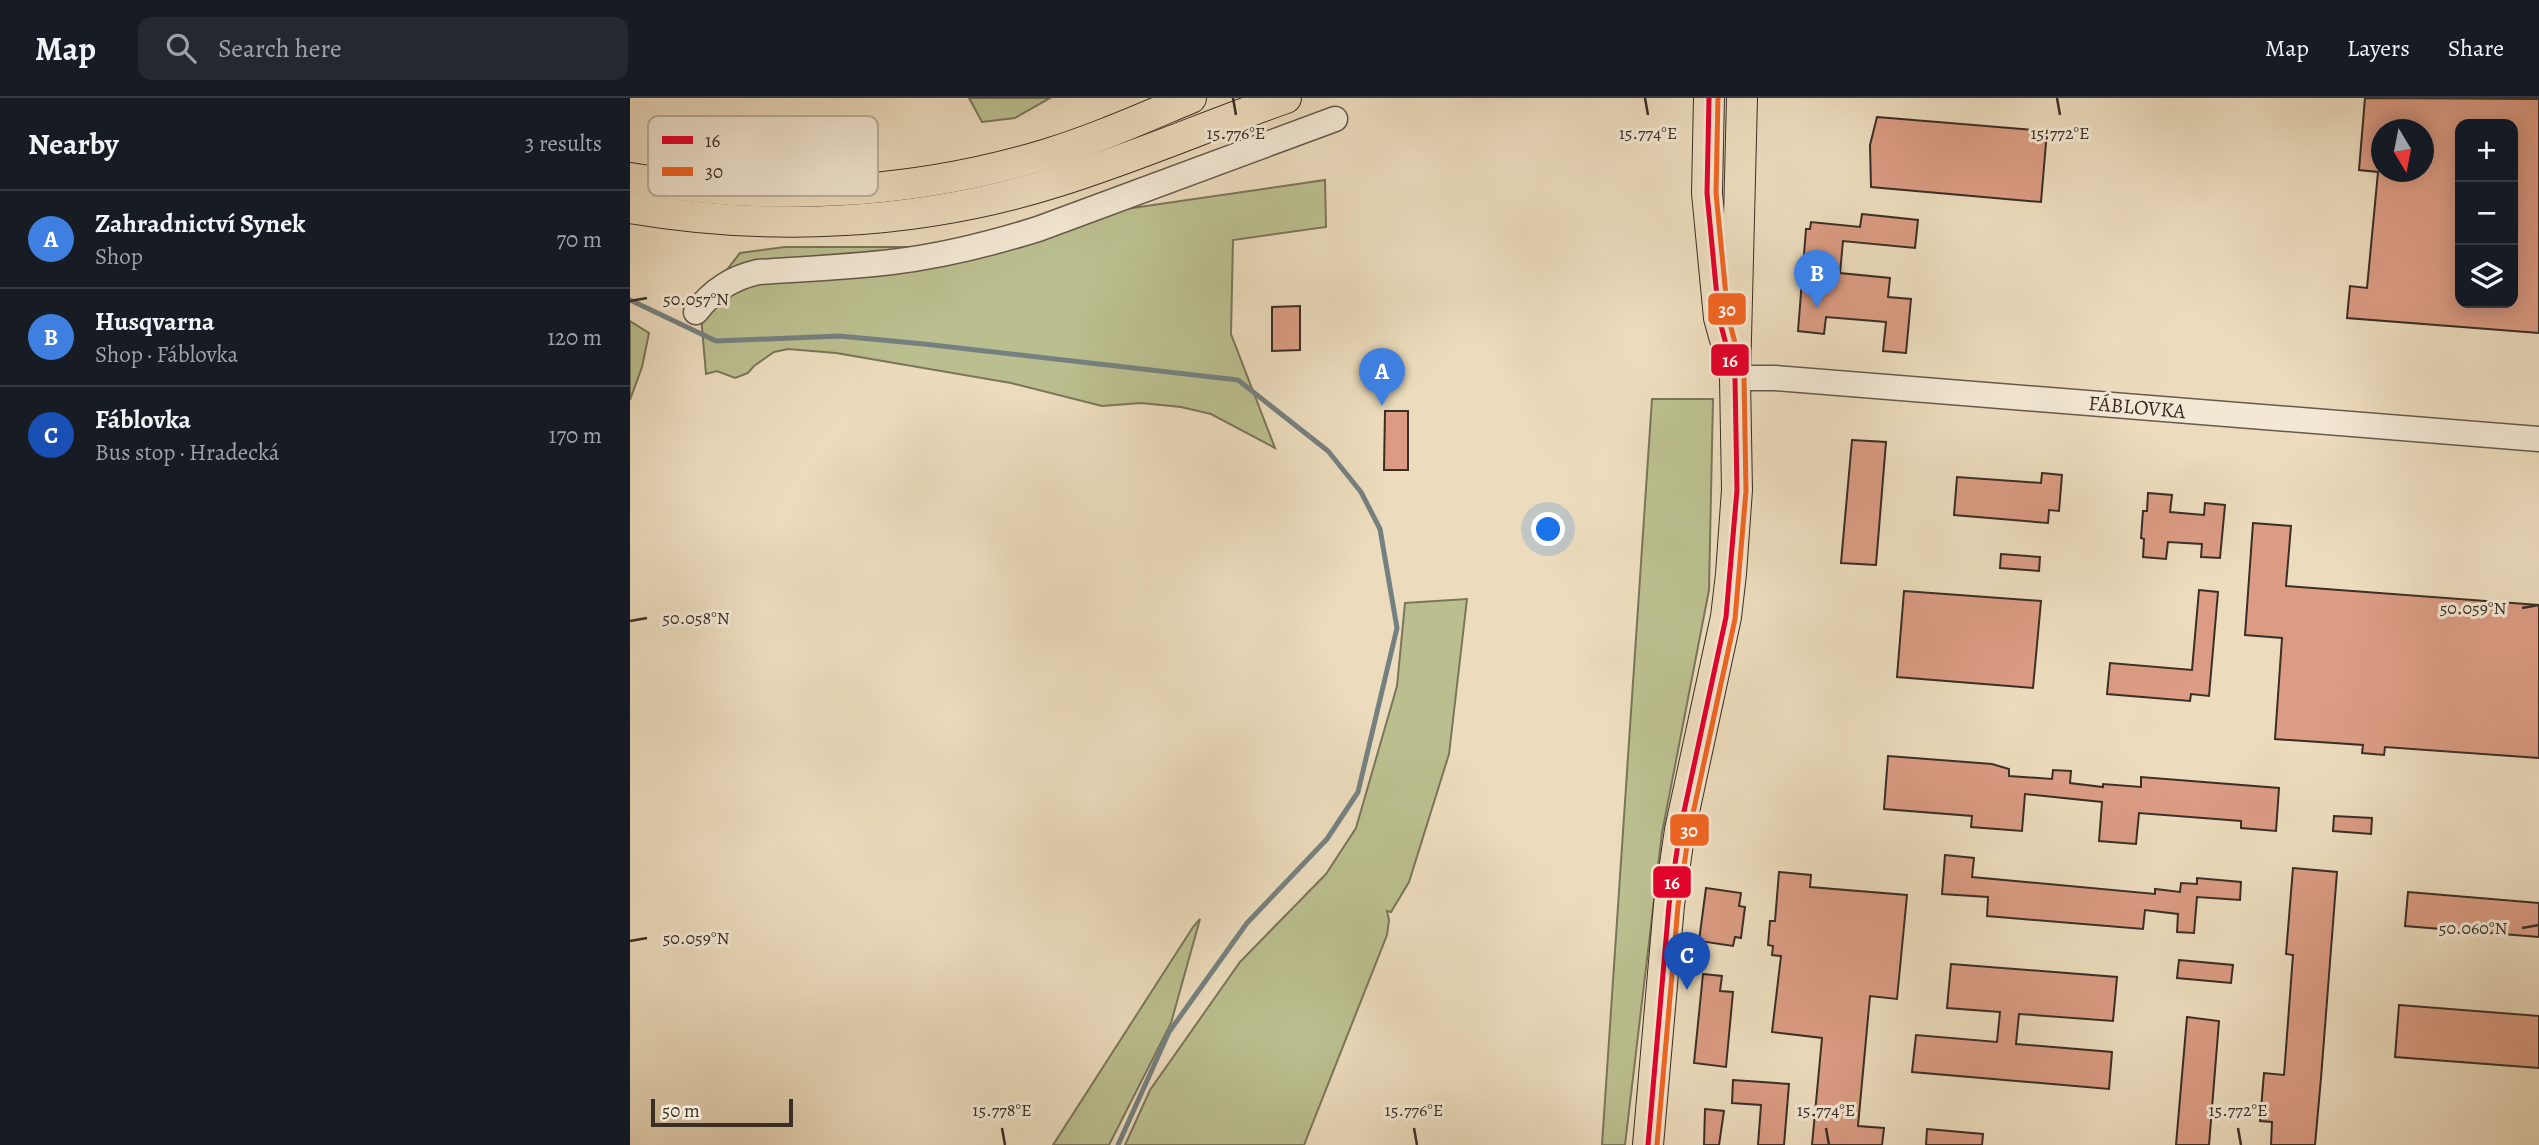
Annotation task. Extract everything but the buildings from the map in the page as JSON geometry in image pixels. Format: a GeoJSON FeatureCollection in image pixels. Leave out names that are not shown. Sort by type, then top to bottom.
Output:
{"type":"FeatureCollection","features":[{"type":"Feature","properties":{"kind":"main road"},"geometry":{"type":"LineString","coordinates":[[878,187],[918,183],[976,172],[1046,154],[1092,139],[1191,98]]}},
{"type":"Feature","properties":{"kind":"main road"},"geometry":{"type":"LineString","coordinates":[[630,208],[693,217],[770,222],[861,219],[946,208],[1007,196],[1067,179],[1286,98]]}},
{"type":"Feature","properties":{"kind":"main road"},"geometry":{"type":"LineString","coordinates":[[1709,98],[1707,193],[1719,318],[1735,377]]}},
{"type":"Feature","properties":{"kind":"main road"},"geometry":{"type":"LineString","coordinates":[[1647,1145],[1669,905],[1681,830],[1723,630],[1731,574],[1737,490],[1735,377],[1742,98]]}},
{"type":"Feature","properties":{"kind":"main road"},"geometry":{"type":"LineString","coordinates":[[630,178],[648,181]]}},
{"type":"Feature","properties":{"kind":"street"},"geometry":{"type":"LineString","coordinates":[[696,312],[717,289],[744,275],[890,262],[1004,240],[1335,119]]}},
{"type":"Feature","properties":{"kind":"street","name":"FÁBLOVKA"},"geometry":{"type":"LineString","coordinates":[[1735,377],[1789,379],[2539,439]]}},
{"type":"Feature","properties":{"kind":"green space"},"geometry":{"type":"Polygon","coordinates":[[[969,98],[1050,98],[1015,118],[982,122],[969,98]]]}},
{"type":"Feature","properties":{"kind":"green space"},"geometry":{"type":"Polygon","coordinates":[[[1325,180],[1326,227],[1233,240],[1231,334],[1275,448],[1211,414],[1181,407],[1141,403],[1102,406],[1011,383],[836,353],[788,349],[774,352],[748,373],[735,378],[717,371],[706,374],[700,304],[740,253],[785,247],[933,247],[1084,215],[1325,180]]]}},
{"type":"Feature","properties":{"kind":"green space"},"geometry":{"type":"Polygon","coordinates":[[[630,321],[649,333],[642,367],[630,400],[630,321]]]}},
{"type":"Feature","properties":{"kind":"green space"},"geometry":{"type":"Polygon","coordinates":[[[1652,399],[1713,399],[1709,590],[1662,833],[1625,1145],[1602,1145],[1652,399]]]}},
{"type":"Feature","properties":{"kind":"green space"},"geometry":{"type":"Polygon","coordinates":[[[1467,599],[1449,754],[1409,882],[1391,912],[1387,911],[1387,935],[1304,1145],[1125,1145],[1150,1090],[1240,962],[1326,874],[1356,828],[1397,686],[1405,603],[1467,599]]]}},
{"type":"Feature","properties":{"kind":"green space"},"geometry":{"type":"Polygon","coordinates":[[[1200,919],[1171,1023],[1109,1145],[1053,1145],[1193,927],[1200,919]]]}},
{"type":"Feature","properties":{"kind":"waterway"},"geometry":{"type":"LineString","coordinates":[[630,300],[716,341],[839,336],[1238,380],[1328,451],[1361,492],[1380,529],[1397,628],[1358,792],[1327,839],[1247,923],[1169,1032],[1118,1145]]}},
{"type":"Feature","properties":{"kind":"transit line","name":"16"},"geometry":{"type":"LineString","coordinates":[[1648,1145],[1669,905],[1680,830],[1726,617],[1737,490],[1735,378],[1719,318],[1707,193],[1709,98]]}},
{"type":"Feature","properties":{"kind":"transit line","name":"30"},"geometry":{"type":"LineString","coordinates":[[1657,1145],[1678,906],[1689,832],[1735,619],[1746,491],[1744,377],[1728,316],[1716,193],[1718,98]]}},
{"type":"Feature","properties":{"kind":"place","name":"Husqvarna"},"geometry":{"type":"Point","coordinates":[1817,308]}},
{"type":"Feature","properties":{"kind":"place","name":"Zahradnictví Synek"},"geometry":{"type":"Point","coordinates":[1382,406]}},
{"type":"Feature","properties":{"kind":"place","name":"Fáblovka"},"geometry":{"type":"Point","coordinates":[1687,990]}}]}
